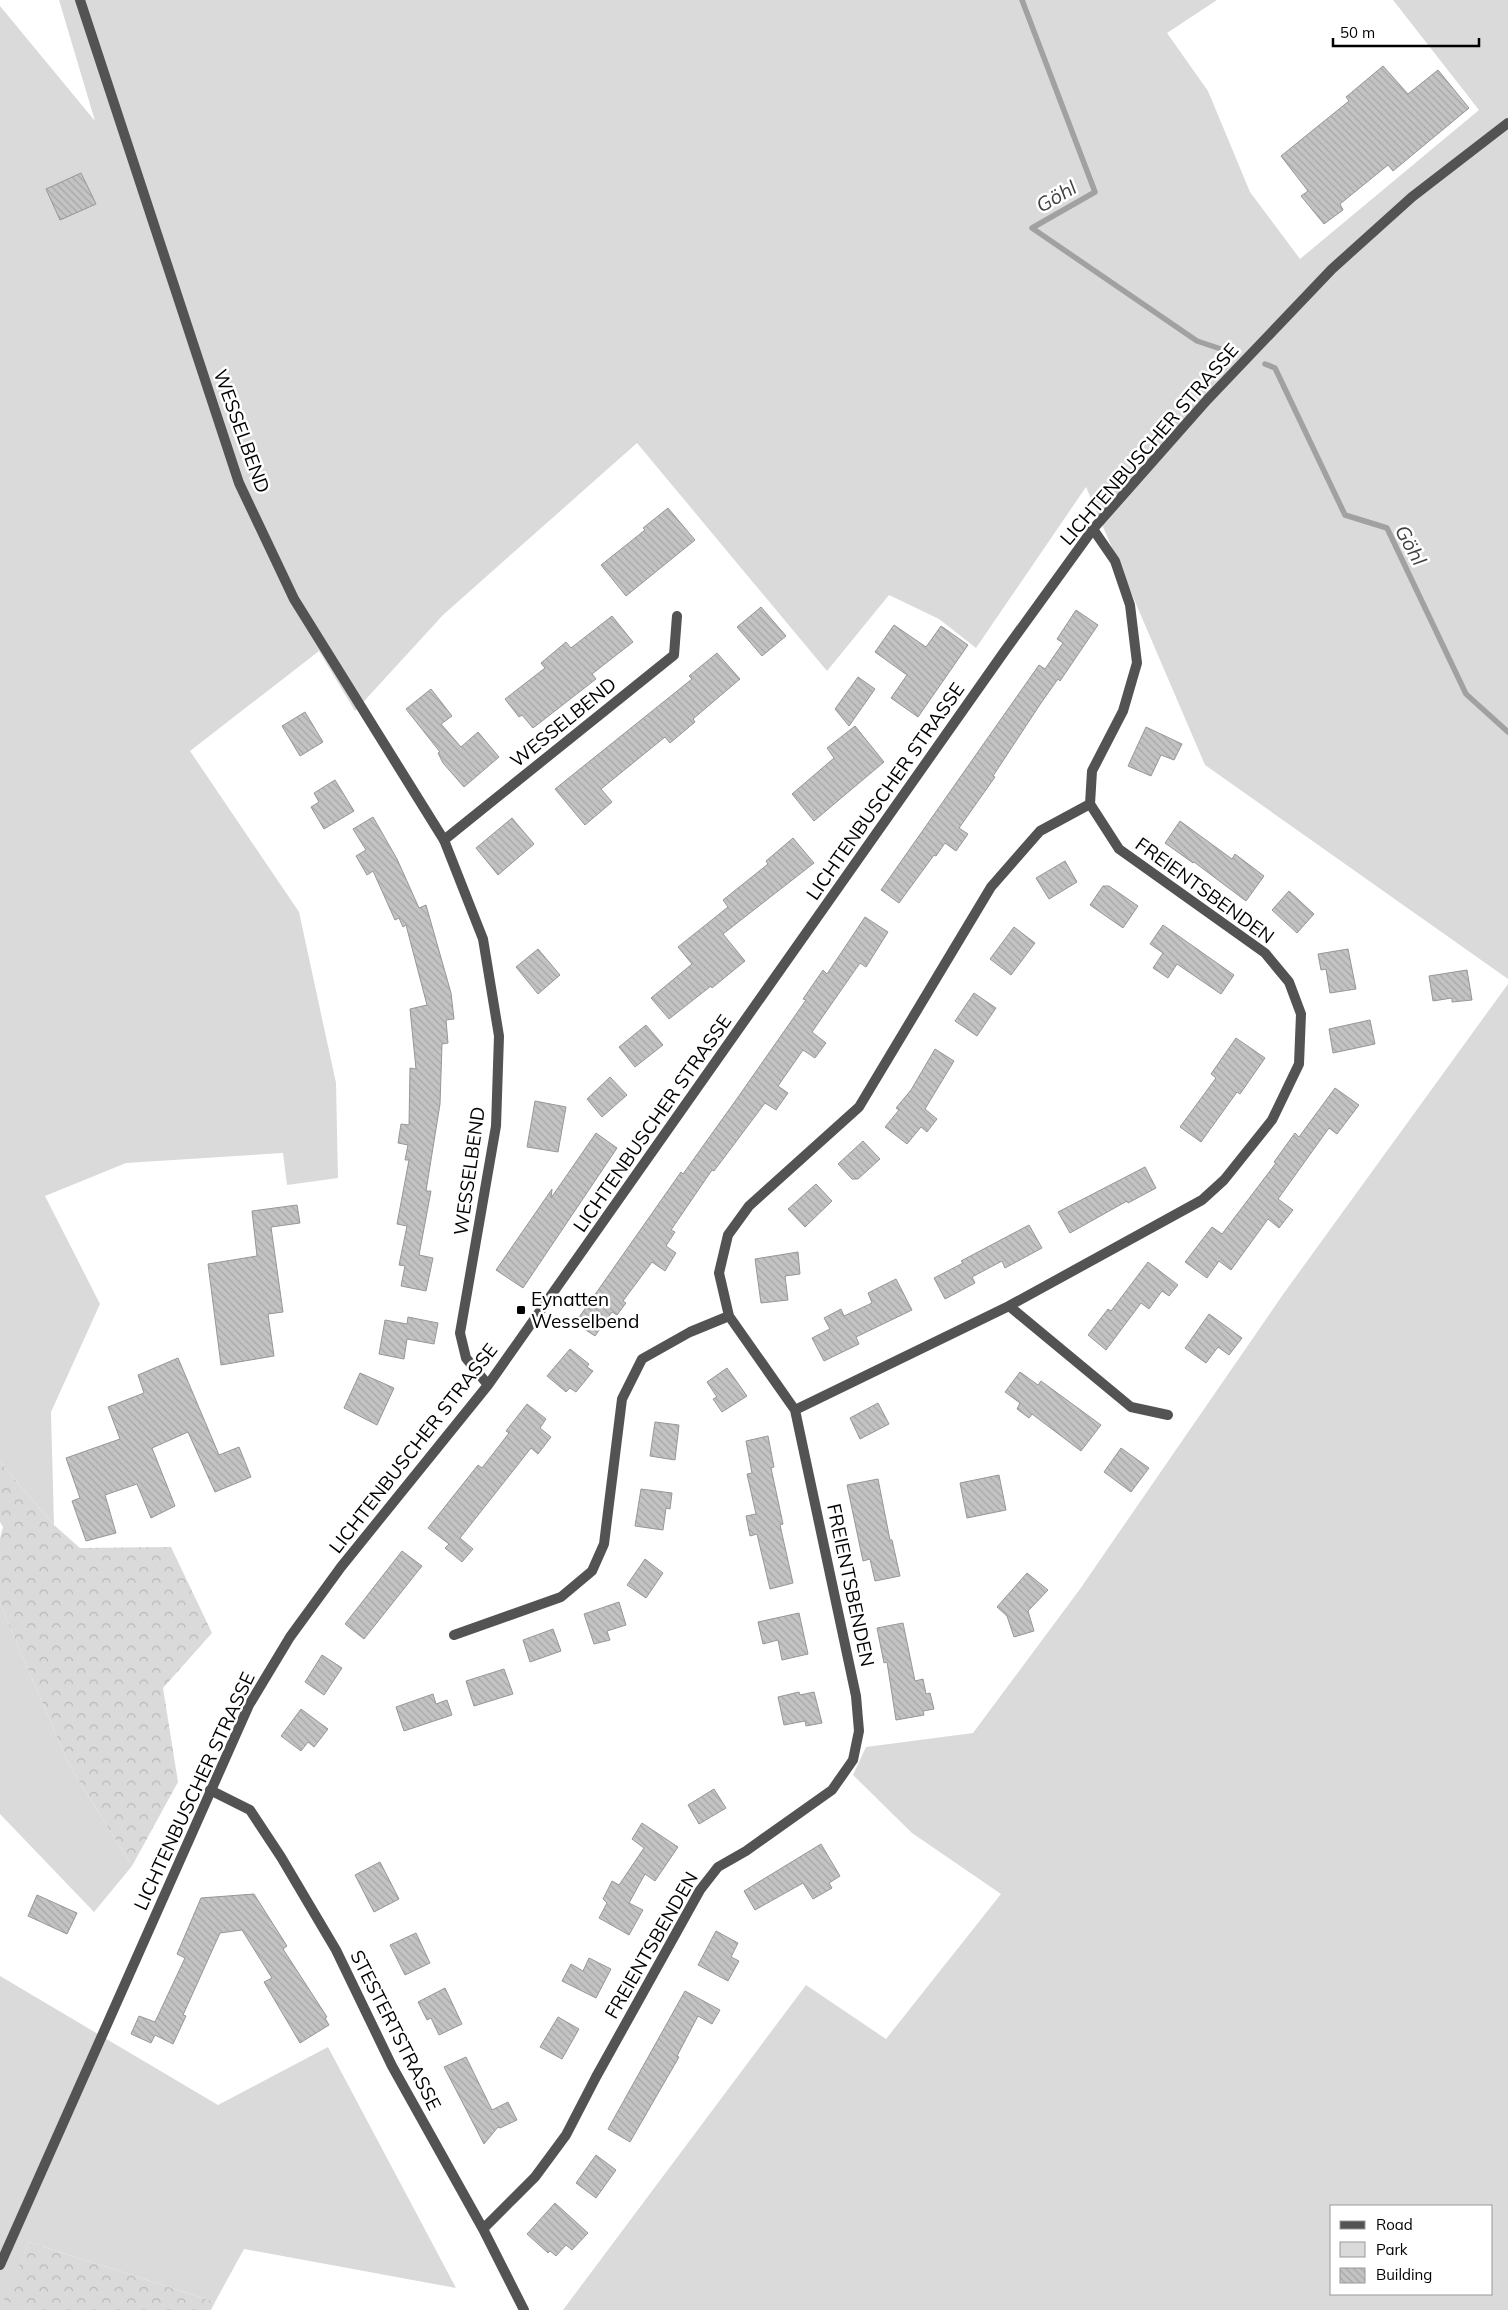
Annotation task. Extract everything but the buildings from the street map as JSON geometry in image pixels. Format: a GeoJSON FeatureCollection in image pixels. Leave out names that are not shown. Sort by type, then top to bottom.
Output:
{"type":"FeatureCollection","features":[{"type":"Feature","properties":{"kind":"street","name":"WESSELBEND"},"geometry":{"type":"LineString","coordinates":[[80,0],[239,482],[294,598],[444,840],[483,939],[498,1036],[496,1126],[460,1333],[466,1358],[488,1385]]}},
{"type":"Feature","properties":{"kind":"street","name":"LICHTENBUSCHER STRASSE"},"geometry":{"type":"LineString","coordinates":[[0,2265],[210,1790],[249,1706],[290,1636],[341,1567],[488,1385],[1004,652],[1093,529],[1207,400],[1332,269],[1412,197],[1508,123]]}},
{"type":"Feature","properties":{"kind":"street"},"geometry":{"type":"LineString","coordinates":[[1090,804],[1092,771],[1123,710],[1137,662],[1130,605],[1115,561],[1093,529]]}},
{"type":"Feature","properties":{"kind":"street","name":"WESSELBEND"},"geometry":{"type":"LineString","coordinates":[[444,840],[674,656],[677,616]]}},
{"type":"Feature","properties":{"kind":"street","name":"FREIENTSBENDEN"},"geometry":{"type":"LineString","coordinates":[[483,2228],[535,2177],[566,2135],[596,2076],[700,1890],[718,1867],[746,1851],[832,1790],[853,1760],[859,1731],[856,1696],[795,1410],[729,1316],[719,1273],[728,1235],[748,1206],[859,1107],[991,887],[1040,831],[1090,804],[1119,849],[1265,953],[1289,982],[1301,1014],[1299,1064],[1272,1120],[1224,1180],[1202,1200],[1009,1306],[795,1410]]}},
{"type":"Feature","properties":{"kind":"street"},"geometry":{"type":"LineString","coordinates":[[1009,1306],[1131,1408],[1168,1415]]}},
{"type":"Feature","properties":{"kind":"street"},"geometry":{"type":"LineString","coordinates":[[454,1635],[561,1597],[592,1571],[604,1544],[622,1399],[642,1359],[690,1332],[729,1316]]}},
{"type":"Feature","properties":{"kind":"street","name":"STESTERTSTRASSE"},"geometry":{"type":"LineString","coordinates":[[210,1790],[250,1810],[281,1857],[336,1950],[392,2066],[483,2228],[524,2310]]}},
{"type":"Feature","properties":{"kind":"green space"},"geometry":{"type":"Polygon","coordinates":[[[59,0],[1217,0],[1167,33],[1208,91],[1250,192],[1300,259],[1479,110],[1393,0],[1508,0],[1508,979],[1205,765],[1086,487],[976,648],[939,619],[889,595],[827,671],[637,443],[443,615],[355,711],[319,651],[190,751],[299,912],[336,1083],[338,1178],[287,1185],[283,1153],[126,1163],[45,1196],[100,1304],[51,1412],[54,1525],[0,1462],[0,6],[95,121],[59,0]]]}},
{"type":"Feature","properties":{"kind":"green space"},"geometry":{"type":"Polygon","coordinates":[[[1508,984],[1508,2310],[563,2310],[806,1985],[886,2039],[1001,1894],[912,1833],[853,1775],[866,1747],[973,1733],[1080,1589],[1284,1293],[1508,984]]]}},
{"type":"Feature","properties":{"kind":"green space"},"geometry":{"type":"Polygon","coordinates":[[[0,1462],[54,1525],[80,1548],[171,1547],[212,1633],[163,1688],[178,1782],[132,1866],[69,1765],[0,1604],[0,1538],[3,1527],[0,1522],[0,1462]]]}},
{"type":"Feature","properties":{"kind":"green space"},"geometry":{"type":"Polygon","coordinates":[[[0,1604],[69,1765],[132,1866],[94,1912],[0,1814],[0,1604]]]}},
{"type":"Feature","properties":{"kind":"green space"},"geometry":{"type":"Polygon","coordinates":[[[0,1976],[218,2105],[328,2047],[456,2288],[244,2249],[215,2302],[29,2242],[5,2299],[31,2310],[0,2310],[0,1976]]]}},
{"type":"Feature","properties":{"kind":"green space"},"geometry":{"type":"Polygon","coordinates":[[[29,2242],[215,2302],[211,2310],[31,2310],[4,2300],[29,2242]]]}},
{"type":"Feature","properties":{"kind":"waterway","name":"Göhl"},"geometry":{"type":"LineString","coordinates":[[1022,0],[1095,192],[1032,228],[1197,341],[1230,352]]}},
{"type":"Feature","properties":{"kind":"waterway","name":"Göhl"},"geometry":{"type":"LineString","coordinates":[[1265,364],[1275,368],[1345,515],[1387,528],[1466,694],[1508,732]]}},
{"type":"Feature","properties":{"kind":"place","name":"Eynatten Wesselbend"},"geometry":{"type":"Point","coordinates":[521,1310]}}]}
